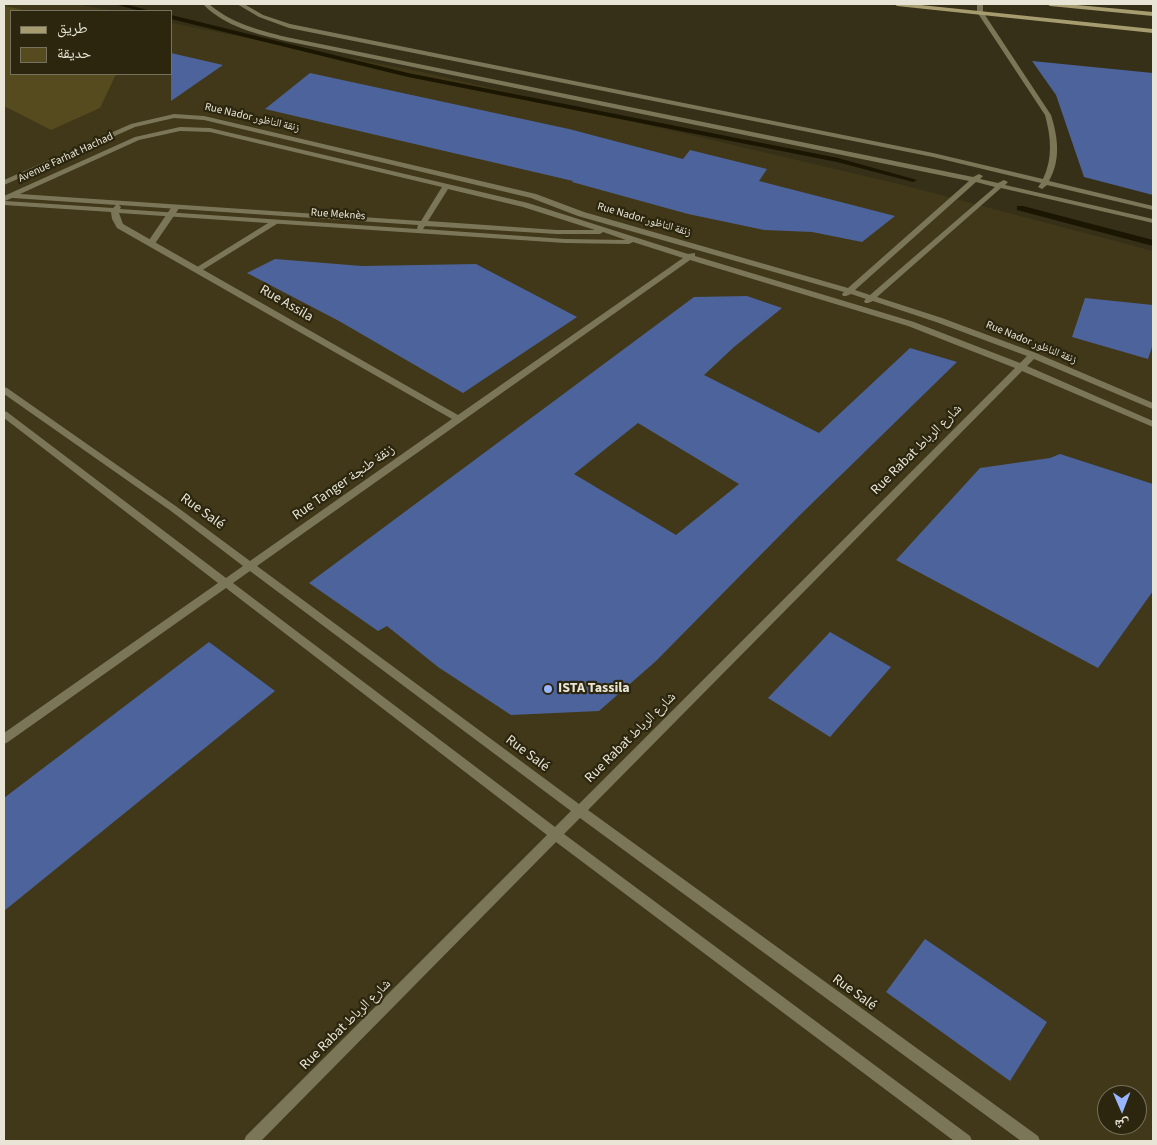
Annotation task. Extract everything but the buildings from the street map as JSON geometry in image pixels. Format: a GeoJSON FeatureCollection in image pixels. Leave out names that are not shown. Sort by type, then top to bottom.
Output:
{"type":"FeatureCollection","features":[{"type":"Feature","properties":{"kind":"street"},"geometry":{"type":"LineString","coordinates":[[206,4],[235,24],[286,39],[1000,185],[1153,221]]}},
{"type":"Feature","properties":{"kind":"street"},"geometry":{"type":"LineString","coordinates":[[240,4],[261,16],[289,26],[989,168],[1153,208]]}},
{"type":"Feature","properties":{"kind":"street"},"geometry":{"type":"LineString","coordinates":[[897,4],[1153,31]]}},
{"type":"Feature","properties":{"kind":"street"},"geometry":{"type":"LineString","coordinates":[[980,4],[980,12],[1048,115],[1053,131],[1055,148],[1052,164],[1046,181],[1037,194]]}},
{"type":"Feature","properties":{"kind":"street"},"geometry":{"type":"LineString","coordinates":[[1050,4],[1153,14]]}},
{"type":"Feature","properties":{"kind":"street","name":"Rue Nador زنقة الناظور"},"geometry":{"type":"LineString","coordinates":[[116,132],[163,117],[184,116],[204,118],[533,196],[581,214],[849,291],[939,320],[1033,355],[1153,406]]}},
{"type":"Feature","properties":{"kind":"street","name":"Rue Nador زنقة الناظور"},"geometry":{"type":"LineString","coordinates":[[137,138],[180,128],[210,130],[541,210],[688,258],[911,324],[1021,367],[1153,424]]}},
{"type":"Feature","properties":{"kind":"street","name":"Avenue Farhat Hachad"},"geometry":{"type":"LineString","coordinates":[[4,183],[116,132]]}},
{"type":"Feature","properties":{"kind":"street","name":"Avenue Farhat Hachad"},"geometry":{"type":"LineString","coordinates":[[6,197],[137,138]]}},
{"type":"Feature","properties":{"kind":"street"},"geometry":{"type":"LineString","coordinates":[[837,302],[989,168]]}},
{"type":"Feature","properties":{"kind":"street"},"geometry":{"type":"LineString","coordinates":[[860,308],[1014,174]]}},
{"type":"Feature","properties":{"kind":"street"},"geometry":{"type":"LineString","coordinates":[[418,231],[446,187]]}},
{"type":"Feature","properties":{"kind":"street","name":"Rue Meknès"},"geometry":{"type":"LineString","coordinates":[[6,197],[566,232],[608,232],[636,229]]}},
{"type":"Feature","properties":{"kind":"street","name":"Rue Meknès"},"geometry":{"type":"LineString","coordinates":[[4,203],[114,212],[565,241],[637,242],[671,240]]}},
{"type":"Feature","properties":{"kind":"street"},"geometry":{"type":"LineString","coordinates":[[114,212],[119,204]]}},
{"type":"Feature","properties":{"kind":"street"},"geometry":{"type":"LineString","coordinates":[[151,243],[176,207]]}},
{"type":"Feature","properties":{"kind":"street","name":"Rue Assila"},"geometry":{"type":"LineString","coordinates":[[114,212],[115,219],[120,226],[459,419]]}},
{"type":"Feature","properties":{"kind":"street"},"geometry":{"type":"LineString","coordinates":[[198,269],[276,222]]}},
{"type":"Feature","properties":{"kind":"street","name":"Rue Tanger زنقة طنجة"},"geometry":{"type":"LineString","coordinates":[[4,739],[701,248]]}},
{"type":"Feature","properties":{"kind":"street","name":"Rue Rabat شارع الرباط"},"geometry":{"type":"LineString","coordinates":[[251,1141],[1033,355]]}},
{"type":"Feature","properties":{"kind":"street","name":"Rue Salé"},"geometry":{"type":"LineString","coordinates":[[4,390],[174,509],[579,811],[1033,1141]]}},
{"type":"Feature","properties":{"kind":"street"},"geometry":{"type":"LineString","coordinates":[[4,414],[556,835],[965,1141]]}},
{"type":"Feature","properties":{"kind":"shaded area"},"geometry":{"type":"Polygon","coordinates":[[[4,4],[76,4],[109,10],[10,10],[10,75],[172,75],[172,23],[427,73],[899,184],[1153,251],[1153,1141],[4,1141],[4,4]]]}},
{"type":"Feature","properties":{"kind":"green space"},"geometry":{"type":"Polygon","coordinates":[[[4,6],[24,10],[10,10],[10,75],[116,75],[100,108],[51,130],[4,106],[4,6]]]}},
{"type":"Feature","properties":{"kind":"waterway"},"geometry":{"type":"LineString","coordinates":[[117,4],[144,10]]}},
{"type":"Feature","properties":{"kind":"waterway"},"geometry":{"type":"LineString","coordinates":[[172,17],[408,75],[838,160],[913,180]]}},
{"type":"Feature","properties":{"kind":"waterway"},"geometry":{"type":"LineString","coordinates":[[1020,208],[1153,243]]}},
{"type":"Feature","properties":{"kind":"place","name":"ISTA Tassila"},"geometry":{"type":"Point","coordinates":[548,689]}}]}
